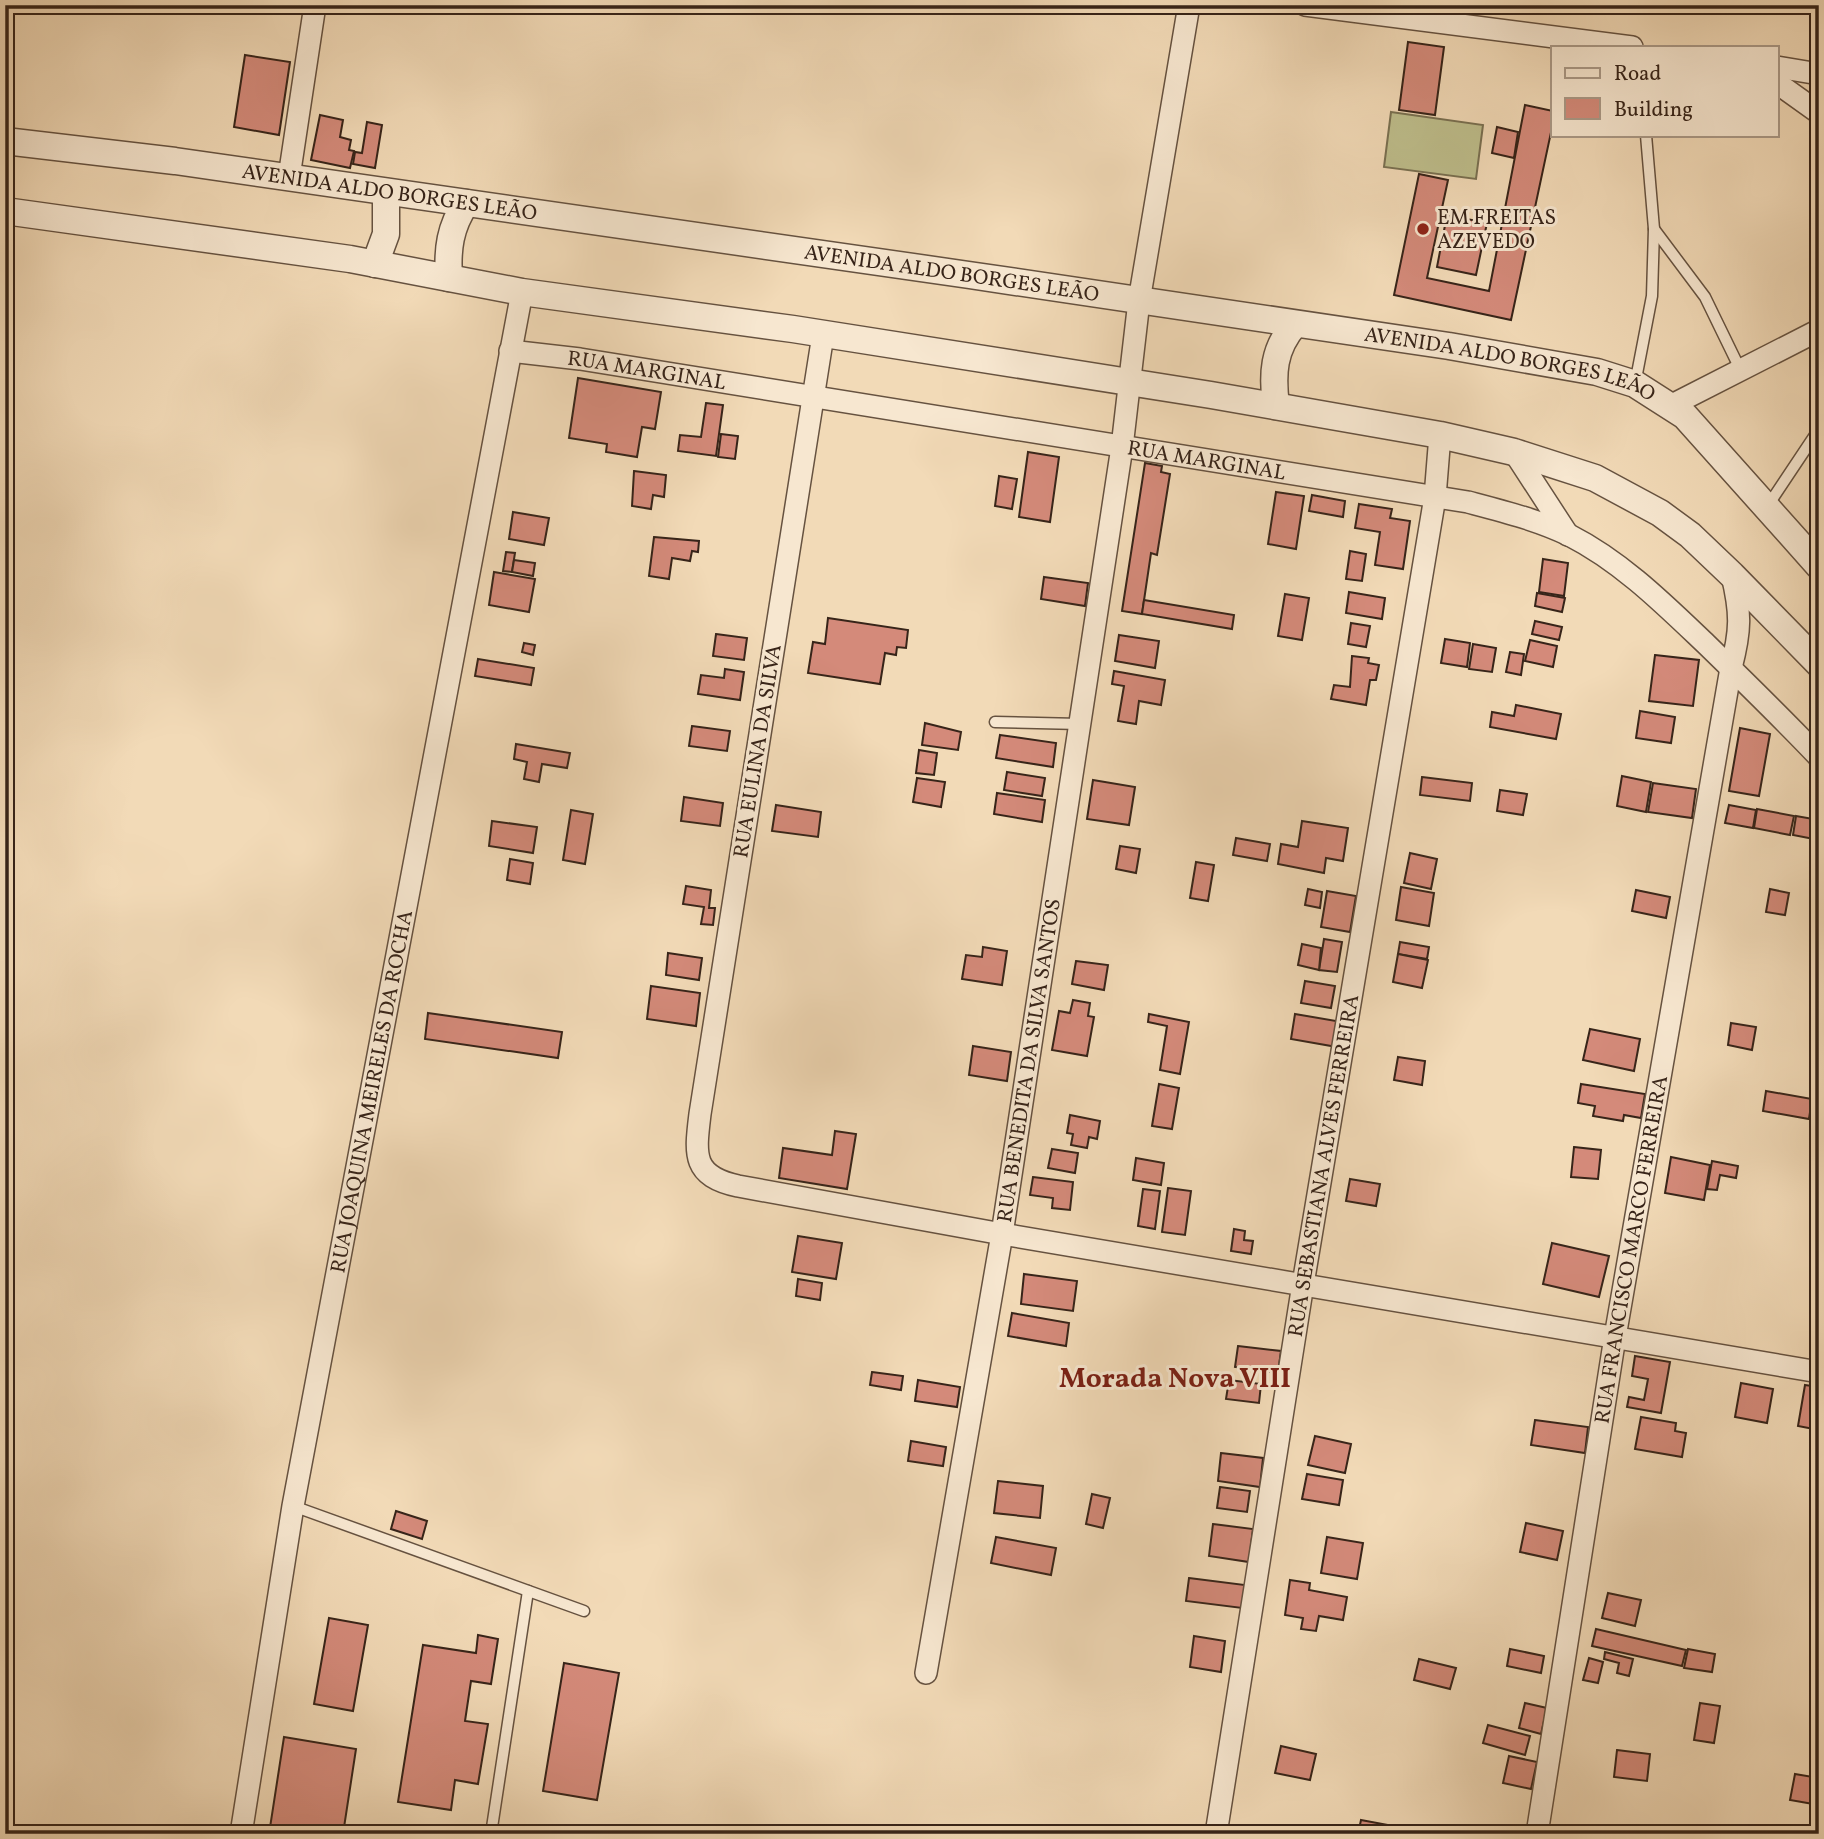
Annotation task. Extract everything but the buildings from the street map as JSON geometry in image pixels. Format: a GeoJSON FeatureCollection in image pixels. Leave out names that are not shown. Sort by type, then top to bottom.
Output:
{"type":"FeatureCollection","features":[{"type":"Feature","properties":{"kind":"street"},"geometry":{"type":"LineString","coordinates":[[289,177],[315,5]]}},
{"type":"Feature","properties":{"kind":"street","name":"RUA BENEDITA DA SILVA SANTOS"},"geometry":{"type":"LineString","coordinates":[[926,1673],[1002,1234],[1122,447],[1139,301],[1189,5]]}},
{"type":"Feature","properties":{"kind":"street"},"geometry":{"type":"LineString","coordinates":[[1305,5],[1624,46]]}},
{"type":"Feature","properties":{"kind":"street"},"geometry":{"type":"LineString","coordinates":[[1778,67],[1819,74]]}},
{"type":"Feature","properties":{"kind":"street"},"geometry":{"type":"LineString","coordinates":[[1778,84],[1819,113]]}},
{"type":"Feature","properties":{"kind":"street","name":"AVENIDA ALDO BORGES LEÃO"},"geometry":{"type":"LineString","coordinates":[[5,141],[289,177],[1562,364],[1635,384],[1672,405],[1695,426],[1819,566]]}},
{"type":"Feature","properties":{"kind":"street"},"geometry":{"type":"LineString","coordinates":[[375,264],[386,234],[386,192]]}},
{"type":"Feature","properties":{"kind":"street"},"geometry":{"type":"LineString","coordinates":[[449,278],[448,246],[453,228],[466,203]]}},
{"type":"Feature","properties":{"kind":"street"},"geometry":{"type":"LineString","coordinates":[[5,211],[375,264],[522,292],[823,335],[1276,406],[1440,435],[1514,452],[1595,478],[1629,495],[1690,535],[1819,664]]}},
{"type":"Feature","properties":{"kind":"street","name":"RUA JOAQUINA MEIRELES DA ROCHA"},"geometry":{"type":"LineString","coordinates":[[241,1834],[293,1506],[522,292]]}},
{"type":"Feature","properties":{"kind":"street"},"geometry":{"type":"LineString","coordinates":[[1276,406],[1275,355],[1281,339],[1295,324]]}},
{"type":"Feature","properties":{"kind":"street"},"geometry":{"type":"LineString","coordinates":[[1672,405],[1819,330]]}},
{"type":"Feature","properties":{"kind":"street","name":"RUA EULINA DA SILVA"},"geometry":{"type":"LineString","coordinates":[[823,335],[705,1081],[697,1139],[702,1168],[716,1180],[738,1186],[1002,1234]]}},
{"type":"Feature","properties":{"kind":"street","name":"RUA MARGINAL"},"geometry":{"type":"LineString","coordinates":[[510,352],[580,359],[814,396],[1501,510],[1568,535],[1622,569],[1652,593],[1731,668],[1819,757]]}},
{"type":"Feature","properties":{"kind":"street","name":"RUA SEBASTIANA ALVES FERREIRA"},"geometry":{"type":"LineString","coordinates":[[1216,1834],[1303,1284],[1435,497],[1440,435]]}},
{"type":"Feature","properties":{"kind":"street"},"geometry":{"type":"LineString","coordinates":[[1514,452],[1568,535]]}},
{"type":"Feature","properties":{"kind":"street","name":"RUA FRANCISCO MARCO FERREIRA"},"geometry":{"type":"LineString","coordinates":[[1537,1834],[1615,1337],[1731,668],[1740,634],[1741,618],[1732,575]]}},
{"type":"Feature","properties":{"kind":"street"},"geometry":{"type":"LineString","coordinates":[[1002,1234],[1819,1371]]}},
{"type":"Feature","properties":{"kind":"lane"},"geometry":{"type":"LineString","coordinates":[[1635,384],[1649,318],[1654,229],[1646,136]]}},
{"type":"Feature","properties":{"kind":"lane"},"geometry":{"type":"LineString","coordinates":[[1654,229],[1700,289],[1741,371]]}},
{"type":"Feature","properties":{"kind":"lane"},"geometry":{"type":"LineString","coordinates":[[1767,507],[1819,429]]}},
{"type":"Feature","properties":{"kind":"lane"},"geometry":{"type":"LineString","coordinates":[[995,722],[1080,724]]}},
{"type":"Feature","properties":{"kind":"lane"},"geometry":{"type":"LineString","coordinates":[[293,1506],[584,1611]]}},
{"type":"Feature","properties":{"kind":"lane"},"geometry":{"type":"LineString","coordinates":[[491,1834],[528,1591]]}},
{"type":"Feature","properties":{"kind":"green space","name":"EM FREITAS AZEVEDO"},"geometry":{"type":"Polygon","coordinates":[[[1391,112],[1483,125],[1476,179],[1384,167],[1391,112]]]}},
{"type":"Feature","properties":{"kind":"place","name":"EM FREITAS AZEVEDO"},"geometry":{"type":"Point","coordinates":[1423,229]}},
{"type":"Feature","properties":{"kind":"district","name":"Morada Nova VIII"},"geometry":{"type":"Point","coordinates":[1175,1377]}}]}
